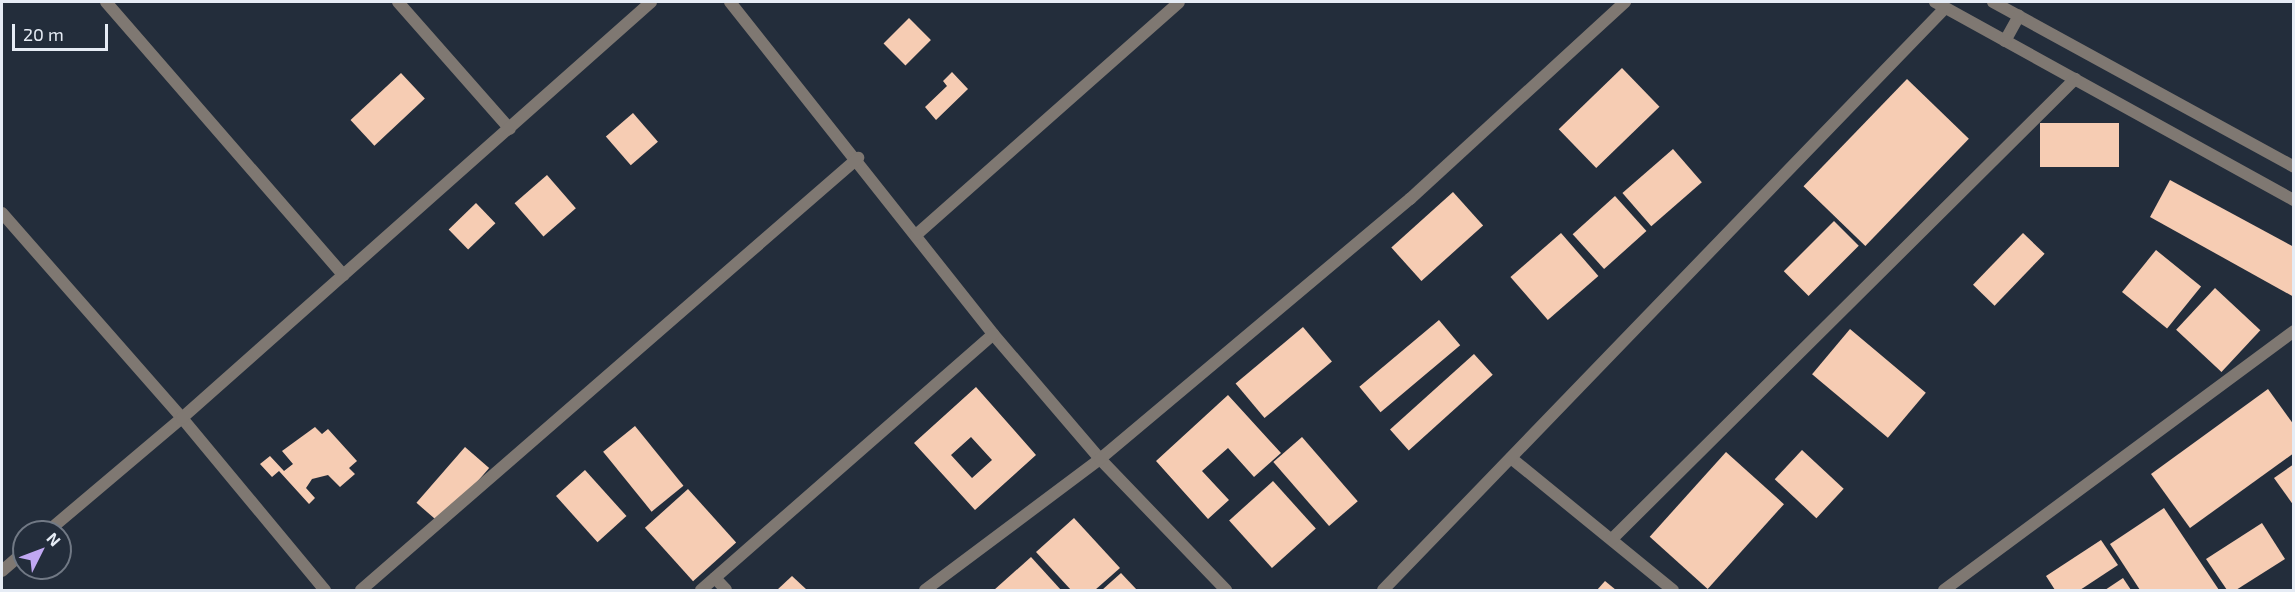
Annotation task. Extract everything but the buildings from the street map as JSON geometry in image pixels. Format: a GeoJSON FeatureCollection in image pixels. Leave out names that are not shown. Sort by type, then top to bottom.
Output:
{"type":"FeatureCollection","features":[{"type":"Feature","properties":{"kind":"street"},"geometry":{"type":"LineString","coordinates":[[106,2],[344,274]]}},
{"type":"Feature","properties":{"kind":"street"},"geometry":{"type":"LineString","coordinates":[[398,2],[510,129]]}},
{"type":"Feature","properties":{"kind":"street"},"geometry":{"type":"LineString","coordinates":[[61,520],[182,418],[651,2]]}},
{"type":"Feature","properties":{"kind":"street"},"geometry":{"type":"LineString","coordinates":[[730,2],[858,158],[993,333],[1100,459],[1226,591]]}},
{"type":"Feature","properties":{"kind":"street"},"geometry":{"type":"LineString","coordinates":[[916,235],[1179,2]]}},
{"type":"Feature","properties":{"kind":"street"},"geometry":{"type":"LineString","coordinates":[[925,591],[1100,459],[1410,199],[1625,2]]}},
{"type":"Feature","properties":{"kind":"street"},"geometry":{"type":"LineString","coordinates":[[1993,2],[2294,167]]}},
{"type":"Feature","properties":{"kind":"street"},"geometry":{"type":"LineString","coordinates":[[1383,591],[1940,5],[2294,200]]}},
{"type":"Feature","properties":{"kind":"street"},"geometry":{"type":"LineString","coordinates":[[2005,41],[2019,16]]}},
{"type":"Feature","properties":{"kind":"street"},"geometry":{"type":"LineString","coordinates":[[1612,539],[2075,79]]}},
{"type":"Feature","properties":{"kind":"street"},"geometry":{"type":"LineString","coordinates":[[361,591],[858,158]]}},
{"type":"Feature","properties":{"kind":"street"},"geometry":{"type":"LineString","coordinates":[[2,213],[182,418],[325,591]]}},
{"type":"Feature","properties":{"kind":"street"},"geometry":{"type":"LineString","coordinates":[[1944,591],[1989,554],[2294,331]]}},
{"type":"Feature","properties":{"kind":"street"},"geometry":{"type":"LineString","coordinates":[[701,591],[993,333]]}},
{"type":"Feature","properties":{"kind":"street"},"geometry":{"type":"LineString","coordinates":[[1511,458],[1673,591]]}},
{"type":"Feature","properties":{"kind":"street"},"geometry":{"type":"LineString","coordinates":[[716,578],[726,591]]}}]}
